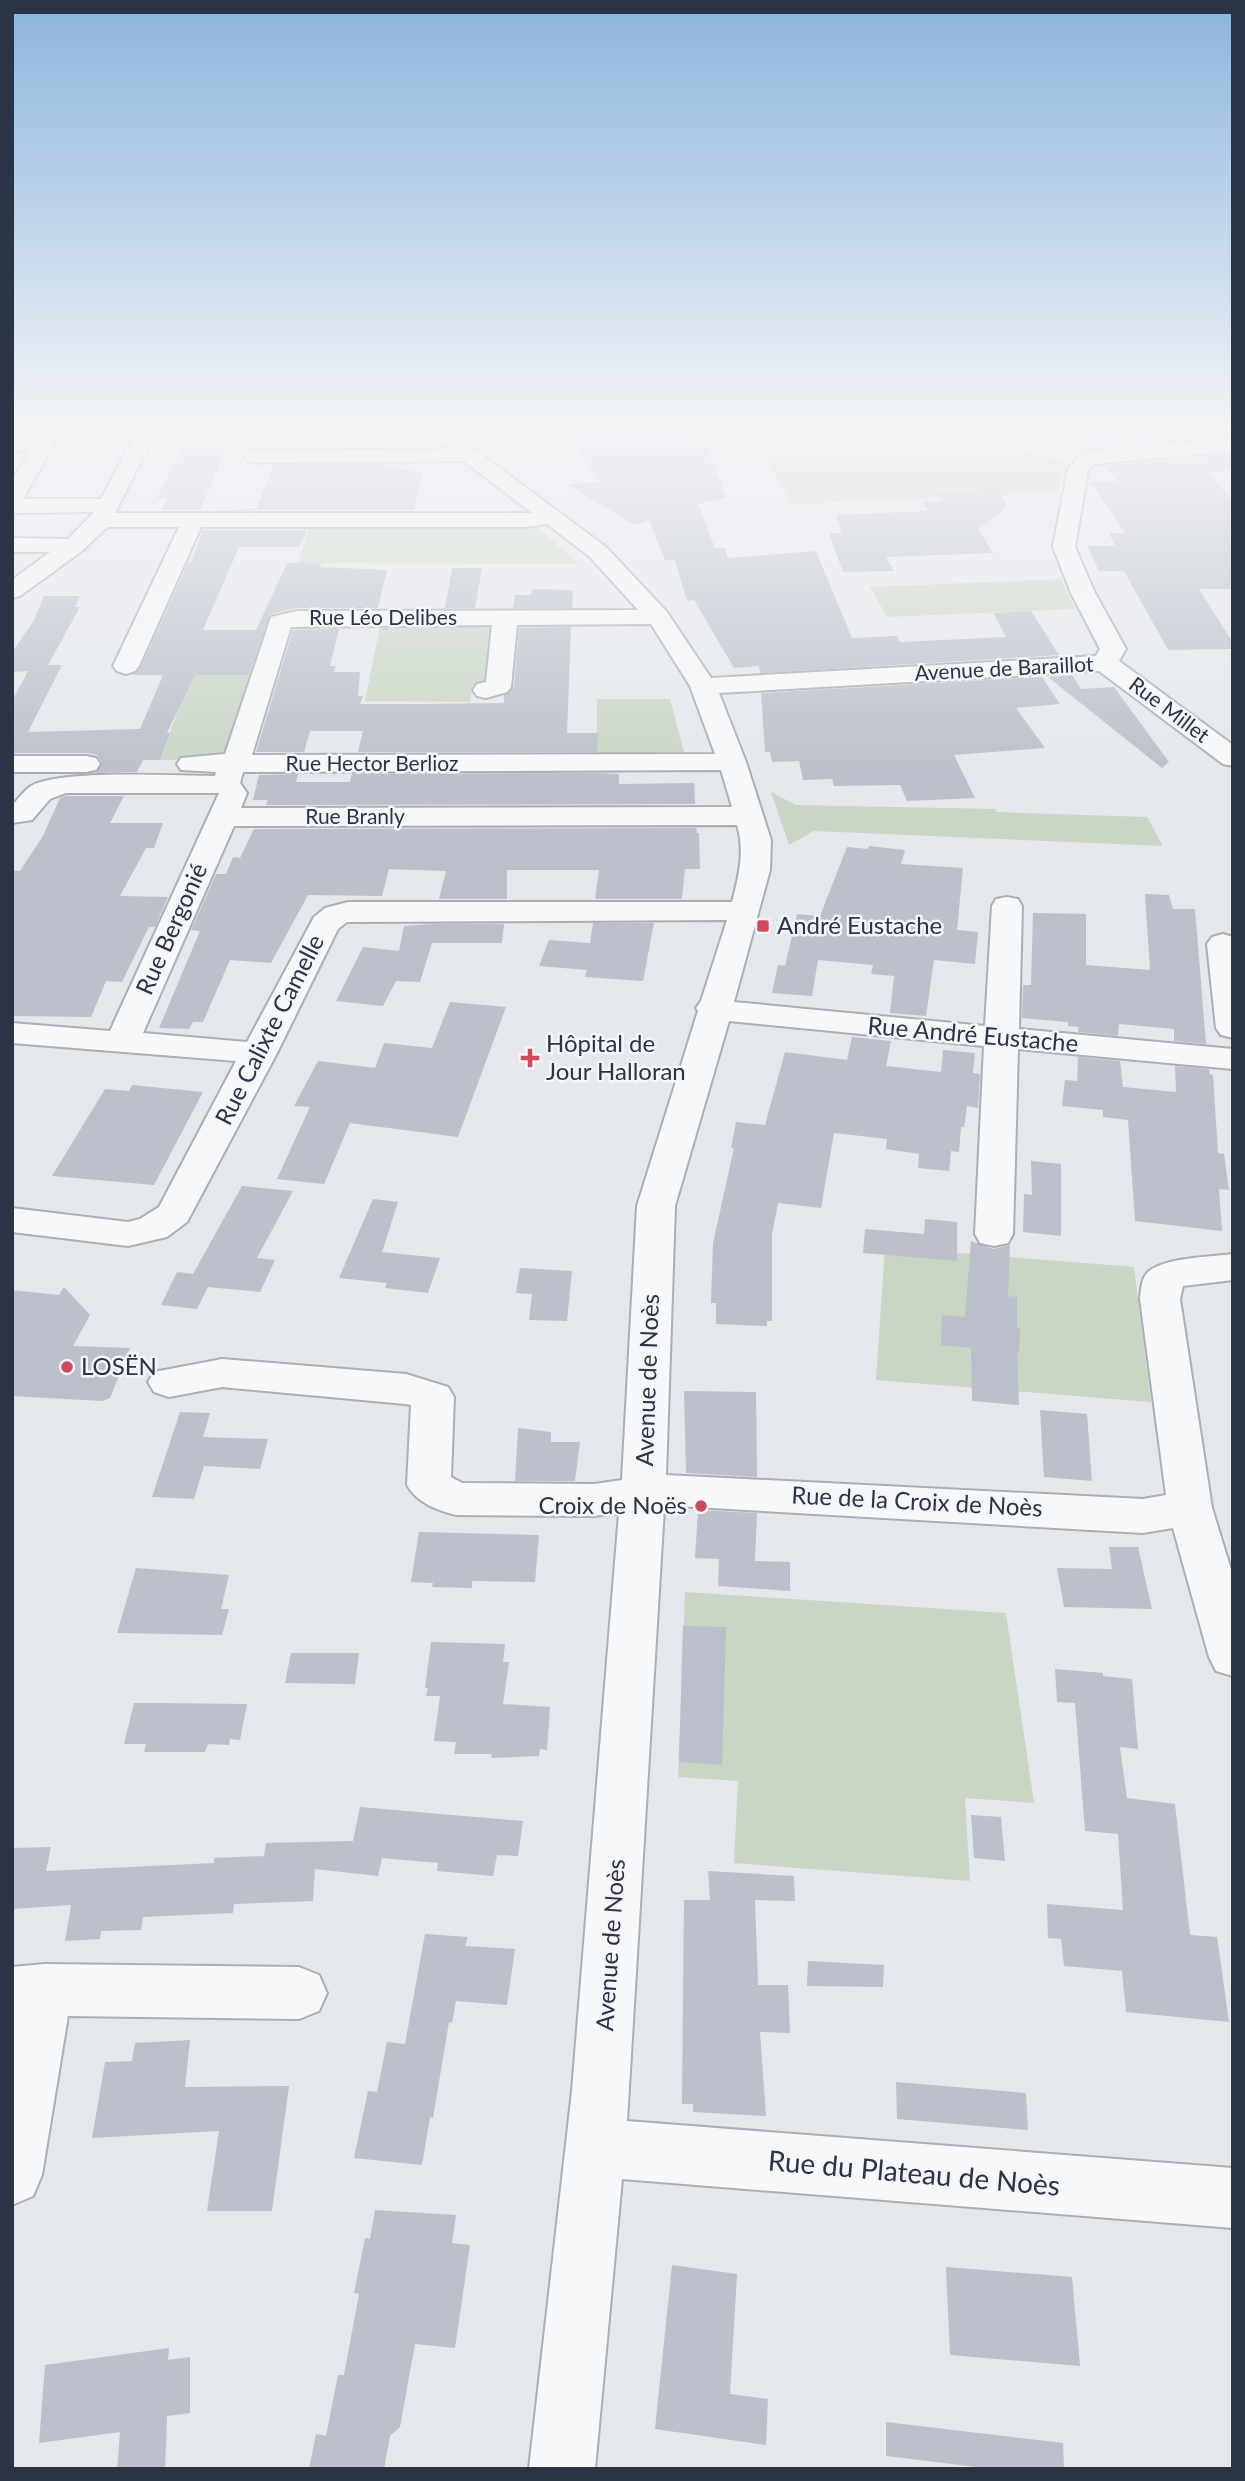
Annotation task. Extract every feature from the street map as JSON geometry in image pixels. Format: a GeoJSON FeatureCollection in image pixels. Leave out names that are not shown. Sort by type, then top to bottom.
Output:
{"type":"FeatureCollection","features":[{"type":"Feature","properties":{"kind":"street"},"geometry":{"type":"LineString","coordinates":[[12,545],[74,546]]}},
{"type":"Feature","properties":{"kind":"street"},"geometry":{"type":"LineString","coordinates":[[126,666],[182,545]]}},
{"type":"Feature","properties":{"kind":"street","name":"Avenue de Noès"},"geometry":{"type":"LineString","coordinates":[[562,2469],[595,2148],[643,1495],[656,1206],[713,1008],[745,911],[755,870],[756,840],[732,762],[703,686],[657,617],[588,545]]}},
{"type":"Feature","properties":{"kind":"street","name":"Avenue de Baraillot"},"geometry":{"type":"LineString","coordinates":[[703,686],[1105,663],[1113,649],[1083,593],[1064,545]]}},
{"type":"Feature","properties":{"kind":"street"},"geometry":{"type":"LineString","coordinates":[[12,612],[23,579],[74,546]]}},
{"type":"Feature","properties":{"kind":"street","name":"Rue Léo Delibes"},"geometry":{"type":"LineString","coordinates":[[229,774],[239,754],[280,622],[297,618],[657,617]]}},
{"type":"Feature","properties":{"kind":"street"},"geometry":{"type":"LineString","coordinates":[[486,690],[498,687],[505,618]]}},
{"type":"Feature","properties":{"kind":"street","name":"Rue Millet"},"geometry":{"type":"LineString","coordinates":[[1105,663],[1233,758]]}},
{"type":"Feature","properties":{"kind":"street","name":"Rue Hector Berlioz"},"geometry":{"type":"LineString","coordinates":[[12,764],[229,774],[732,762]]}},
{"type":"Feature","properties":{"kind":"street"},"geometry":{"type":"LineString","coordinates":[[15,819],[35,794],[66,785],[229,774],[233,793],[223,817]]}},
{"type":"Feature","properties":{"kind":"street","name":"Rue Branly"},"geometry":{"type":"LineString","coordinates":[[223,817],[750,816]]}},
{"type":"Feature","properties":{"kind":"street","name":"Rue Bergonié"},"geometry":{"type":"LineString","coordinates":[[122,1042],[223,817]]}},
{"type":"Feature","properties":{"kind":"street"},"geometry":{"type":"LineString","coordinates":[[994,1234],[1007,906]]}},
{"type":"Feature","properties":{"kind":"street","name":"Rue Calixte Camelle"},"geometry":{"type":"LineString","coordinates":[[12,1220],[128,1234],[153,1228],[174,1214],[260,1053],[325,923],[335,915],[348,911],[745,911]]}},
{"type":"Feature","properties":{"kind":"street"},"geometry":{"type":"LineString","coordinates":[[1223,944],[1233,1028]]}},
{"type":"Feature","properties":{"kind":"street","name":"Rue André Eustache"},"geometry":{"type":"LineString","coordinates":[[713,1008],[745,1014],[1233,1059]]}},
{"type":"Feature","properties":{"kind":"street"},"geometry":{"type":"LineString","coordinates":[[12,1033],[260,1053]]}},
{"type":"Feature","properties":{"kind":"street"},"geometry":{"type":"LineString","coordinates":[[1233,1267],[1174,1274],[1163,1281],[1160,1299],[1190,1508],[1233,1657]]}},
{"type":"Feature","properties":{"kind":"street","name":"Rue de la Croix de Noès"},"geometry":{"type":"LineString","coordinates":[[169,1382],[222,1373],[406,1389],[433,1397],[429,1485],[456,1499],[594,1500],[677,1490],[1143,1516],[1190,1508]]}},
{"type":"Feature","properties":{"kind":"street"},"geometry":{"type":"LineString","coordinates":[[12,2175],[29,1992],[299,1993]]}},
{"type":"Feature","properties":{"kind":"street","name":"Rue du Plateau de Noès"},"geometry":{"type":"LineString","coordinates":[[595,2148],[1233,2198]]}},
{"type":"Feature","properties":{"kind":"green space"},"geometry":{"type":"Polygon","coordinates":[[[303,545],[557,545],[579,564],[298,563],[303,545]]]}},
{"type":"Feature","properties":{"kind":"green space"},"geometry":{"type":"Polygon","coordinates":[[[1061,579],[1075,609],[887,617],[870,587],[1061,579]]]}},
{"type":"Feature","properties":{"kind":"green space"},"geometry":{"type":"Polygon","coordinates":[[[381,622],[490,624],[491,677],[472,686],[470,702],[365,701],[381,622]]]}},
{"type":"Feature","properties":{"kind":"green space"},"geometry":{"type":"Polygon","coordinates":[[[191,675],[255,675],[229,753],[216,760],[160,760],[191,675]]]}},
{"type":"Feature","properties":{"kind":"green space"},"geometry":{"type":"Polygon","coordinates":[[[597,699],[670,699],[684,752],[670,760],[597,760],[597,699]]]}},
{"type":"Feature","properties":{"kind":"green space"},"geometry":{"type":"Polygon","coordinates":[[[771,792],[796,805],[995,809],[996,812],[1147,817],[1163,846],[814,831],[789,845],[771,792]]]}},
{"type":"Feature","properties":{"kind":"green space"},"geometry":{"type":"Polygon","coordinates":[[[885,1247],[1134,1267],[1151,1402],[876,1380],[885,1247]]]}},
{"type":"Feature","properties":{"kind":"green space"},"geometry":{"type":"Polygon","coordinates":[[[685,1592],[1006,1613],[1034,1803],[965,1798],[970,1881],[734,1863],[738,1781],[678,1777],[685,1592]]]}},
{"type":"Feature","properties":{"kind":"building"},"geometry":{"type":"Polygon","coordinates":[[[198,545],[301,545],[300,547],[239,547],[203,630],[256,630],[287,563],[321,563],[320,567],[387,570],[378,608],[297,608],[270,614],[249,675],[195,675],[167,733],[170,733],[160,760],[143,760],[137,772],[96,773],[102,763],[97,755],[87,753],[12,753],[12,701],[28,671],[12,672],[12,652],[33,622],[44,596],[80,596],[75,607],[80,607],[48,665],[62,665],[28,732],[140,729],[163,675],[132,675],[141,667],[188,563],[191,563],[198,545]]]}},
{"type":"Feature","properties":{"kind":"building"},"geometry":{"type":"Polygon","coordinates":[[[659,545],[714,545],[715,548],[725,548],[728,558],[816,551],[852,638],[897,636],[900,642],[1006,637],[993,613],[1031,611],[1059,655],[760,673],[759,666],[734,668],[694,600],[687,601],[675,560],[665,560],[659,545]]]}},
{"type":"Feature","properties":{"kind":"building"},"geometry":{"type":"Polygon","coordinates":[[[833,545],[988,545],[993,553],[886,557],[894,571],[843,572],[833,545]]]}},
{"type":"Feature","properties":{"kind":"building"},"geometry":{"type":"Polygon","coordinates":[[[1233,545],[1233,589],[1199,589],[1233,643],[1233,649],[1168,650],[1124,571],[1099,571],[1087,546],[1233,545]]]}},
{"type":"Feature","properties":{"kind":"building"},"geometry":{"type":"Polygon","coordinates":[[[452,568],[482,568],[475,608],[445,608],[452,568]]]}},
{"type":"Feature","properties":{"kind":"building"},"geometry":{"type":"Polygon","coordinates":[[[532,589],[573,590],[572,608],[513,608],[515,595],[531,595],[532,589]]]}},
{"type":"Feature","properties":{"kind":"building"},"geometry":{"type":"Polygon","coordinates":[[[571,627],[567,733],[598,733],[597,752],[358,752],[363,731],[310,731],[304,752],[256,752],[293,630],[339,629],[330,666],[336,666],[334,672],[360,672],[358,696],[363,696],[360,704],[425,704],[504,703],[504,695],[514,687],[519,628],[571,627]]]}},
{"type":"Feature","properties":{"kind":"building"},"geometry":{"type":"Polygon","coordinates":[[[1072,675],[1081,689],[1114,687],[1169,762],[1162,768],[1048,677],[1072,675]]]}},
{"type":"Feature","properties":{"kind":"building"},"geometry":{"type":"Polygon","coordinates":[[[1042,677],[1060,704],[1016,708],[1045,748],[954,755],[975,798],[907,801],[900,785],[834,786],[832,779],[803,780],[799,761],[772,762],[770,752],[765,752],[761,693],[1042,677]]]}},
{"type":"Feature","properties":{"kind":"building"},"geometry":{"type":"Polygon","coordinates":[[[298,774],[296,782],[350,782],[352,774],[619,774],[619,784],[694,783],[695,804],[266,805],[268,800],[253,800],[259,775],[298,774]]]}},
{"type":"Feature","properties":{"kind":"building"},"geometry":{"type":"Polygon","coordinates":[[[124,796],[110,823],[163,823],[154,848],[146,848],[120,896],[168,897],[155,927],[149,927],[122,982],[106,981],[91,1017],[12,1016],[12,870],[20,871],[43,836],[60,798],[124,796]]]}},
{"type":"Feature","properties":{"kind":"building"},"geometry":{"type":"Polygon","coordinates":[[[696,828],[699,833],[700,869],[685,869],[682,899],[595,899],[599,870],[507,870],[507,899],[439,899],[446,871],[389,869],[382,896],[308,895],[271,963],[230,960],[203,1022],[193,1022],[189,1029],[159,1028],[200,931],[191,930],[216,874],[226,874],[233,857],[240,858],[254,829],[696,828]]]}},
{"type":"Feature","properties":{"kind":"building"},"geometry":{"type":"Polygon","coordinates":[[[869,846],[905,850],[901,864],[963,868],[957,930],[978,932],[975,964],[934,960],[926,1016],[890,1013],[894,976],[871,974],[873,965],[818,960],[812,996],[772,993],[778,965],[785,966],[797,914],[820,916],[847,847],[868,849],[869,846]]]}},
{"type":"Feature","properties":{"kind":"building"},"geometry":{"type":"Polygon","coordinates":[[[1145,894],[1169,895],[1173,909],[1195,909],[1206,1044],[1174,1041],[1174,1029],[1119,1024],[1118,1036],[1078,1032],[1079,1027],[1068,1026],[1068,1022],[1022,1018],[1023,985],[1031,985],[1033,913],[1086,914],[1086,965],[1150,970],[1145,894]]]}},
{"type":"Feature","properties":{"kind":"building"},"geometry":{"type":"Polygon","coordinates":[[[593,923],[654,923],[643,981],[585,977],[587,970],[539,966],[549,940],[590,943],[593,923]]]}},
{"type":"Feature","properties":{"kind":"building"},"geometry":{"type":"Polygon","coordinates":[[[504,924],[502,943],[432,943],[420,982],[396,981],[383,1006],[336,1001],[363,947],[399,951],[404,926],[504,924]]]}},
{"type":"Feature","properties":{"kind":"building"},"geometry":{"type":"Polygon","coordinates":[[[450,1002],[506,1007],[458,1137],[350,1123],[324,1184],[277,1179],[310,1107],[294,1106],[318,1061],[375,1068],[384,1043],[432,1048],[450,1002]]]}},
{"type":"Feature","properties":{"kind":"building"},"geometry":{"type":"Polygon","coordinates":[[[852,1037],[891,1041],[886,1066],[941,1072],[943,1050],[975,1053],[973,1073],[980,1074],[978,1108],[967,1106],[964,1127],[961,1127],[959,1152],[951,1151],[949,1171],[918,1168],[919,1154],[886,1149],[887,1139],[834,1133],[821,1208],[778,1203],[772,1234],[772,1321],[767,1321],[767,1326],[716,1324],[716,1303],[711,1303],[713,1243],[734,1148],[731,1148],[736,1122],[765,1125],[785,1052],[847,1060],[852,1037]]]}},
{"type":"Feature","properties":{"kind":"building"},"geometry":{"type":"Polygon","coordinates":[[[1078,1057],[1120,1061],[1123,1087],[1176,1092],[1175,1066],[1209,1069],[1213,1075],[1218,1153],[1224,1154],[1229,1190],[1219,1189],[1222,1231],[1135,1221],[1128,1120],[1103,1117],[1103,1110],[1062,1106],[1065,1080],[1077,1081],[1078,1057]]]}},
{"type":"Feature","properties":{"kind":"building"},"geometry":{"type":"Polygon","coordinates":[[[132,1085],[203,1092],[154,1185],[52,1176],[105,1089],[129,1091],[132,1085]]]}},
{"type":"Feature","properties":{"kind":"building"},"geometry":{"type":"Polygon","coordinates":[[[1031,1161],[1061,1164],[1061,1236],[1023,1232],[1024,1194],[1032,1195],[1031,1161]]]}},
{"type":"Feature","properties":{"kind":"building"},"geometry":{"type":"Polygon","coordinates":[[[242,1186],[293,1191],[257,1258],[275,1260],[260,1292],[208,1287],[197,1309],[161,1305],[177,1272],[193,1274],[242,1186]]]}},
{"type":"Feature","properties":{"kind":"building"},"geometry":{"type":"Polygon","coordinates":[[[373,1199],[398,1202],[382,1252],[440,1258],[428,1293],[385,1288],[387,1283],[339,1278],[373,1199]]]}},
{"type":"Feature","properties":{"kind":"building"},"geometry":{"type":"Polygon","coordinates":[[[925,1219],[957,1222],[957,1261],[863,1253],[865,1229],[924,1234],[925,1219]]]}},
{"type":"Feature","properties":{"kind":"building"},"geometry":{"type":"Polygon","coordinates":[[[971,1241],[993,1249],[1010,1245],[1008,1296],[1017,1297],[1017,1327],[1020,1328],[1019,1353],[1017,1352],[1019,1405],[972,1401],[971,1348],[941,1345],[942,1315],[965,1317],[971,1241]]]}},
{"type":"Feature","properties":{"kind":"building"},"geometry":{"type":"Polygon","coordinates":[[[520,1268],[572,1271],[567,1321],[529,1320],[532,1294],[516,1293],[520,1268]]]}},
{"type":"Feature","properties":{"kind":"building","name":"LOSËN"},"geometry":{"type":"Polygon","coordinates":[[[64,1287],[90,1315],[73,1346],[130,1348],[110,1398],[102,1401],[12,1396],[12,1290],[59,1295],[64,1287]]]}},
{"type":"Feature","properties":{"kind":"building"},"geometry":{"type":"Polygon","coordinates":[[[684,1391],[756,1392],[757,1477],[686,1473],[684,1391]]]}},
{"type":"Feature","properties":{"kind":"building"},"geometry":{"type":"Polygon","coordinates":[[[1040,1410],[1087,1414],[1092,1481],[1044,1477],[1040,1410]]]}},
{"type":"Feature","properties":{"kind":"building"},"geometry":{"type":"Polygon","coordinates":[[[180,1412],[210,1413],[203,1437],[268,1439],[260,1469],[204,1466],[194,1499],[152,1497],[180,1412]]]}},
{"type":"Feature","properties":{"kind":"building"},"geometry":{"type":"Polygon","coordinates":[[[518,1428],[551,1432],[551,1442],[580,1442],[575,1481],[515,1481],[518,1428]]]}},
{"type":"Feature","properties":{"kind":"building"},"geometry":{"type":"Polygon","coordinates":[[[698,1510],[757,1513],[755,1561],[790,1562],[790,1591],[718,1586],[719,1559],[695,1558],[698,1510]]]}},
{"type":"Feature","properties":{"kind":"building"},"geometry":{"type":"Polygon","coordinates":[[[419,1532],[539,1535],[535,1582],[472,1581],[472,1588],[432,1587],[433,1583],[411,1582],[419,1532]]]}},
{"type":"Feature","properties":{"kind":"building"},"geometry":{"type":"Polygon","coordinates":[[[1109,1547],[1138,1547],[1152,1609],[1064,1607],[1057,1568],[1112,1569],[1109,1547]]]}},
{"type":"Feature","properties":{"kind":"building"},"geometry":{"type":"Polygon","coordinates":[[[136,1568],[229,1575],[221,1609],[229,1609],[222,1635],[117,1633],[136,1568]]]}},
{"type":"Feature","properties":{"kind":"building"},"geometry":{"type":"Polygon","coordinates":[[[683,1626],[726,1627],[722,1765],[679,1762],[683,1626]]]}},
{"type":"Feature","properties":{"kind":"building"},"geometry":{"type":"Polygon","coordinates":[[[431,1642],[505,1644],[503,1662],[509,1662],[503,1704],[550,1707],[547,1750],[540,1749],[539,1756],[491,1758],[492,1754],[454,1754],[456,1742],[434,1741],[440,1696],[426,1696],[428,1688],[425,1688],[431,1642]]]}},
{"type":"Feature","properties":{"kind":"building"},"geometry":{"type":"Polygon","coordinates":[[[291,1653],[359,1653],[355,1684],[285,1683],[291,1653]]]}},
{"type":"Feature","properties":{"kind":"building"},"geometry":{"type":"Polygon","coordinates":[[[1055,1669],[1103,1673],[1103,1676],[1132,1679],[1138,1749],[1120,1747],[1127,1798],[1175,1804],[1190,1935],[1217,1937],[1229,2022],[1126,2012],[1122,1971],[1064,1966],[1061,1939],[1048,1938],[1047,1904],[1123,1910],[1118,1834],[1085,1831],[1075,1703],[1057,1702],[1055,1669]]]}},
{"type":"Feature","properties":{"kind":"building"},"geometry":{"type":"Polygon","coordinates":[[[134,1703],[247,1704],[240,1740],[230,1739],[229,1745],[208,1744],[205,1752],[144,1752],[146,1744],[124,1744],[134,1703]]]}},
{"type":"Feature","properties":{"kind":"building"},"geometry":{"type":"Polygon","coordinates":[[[360,1807],[523,1821],[518,1856],[497,1855],[493,1876],[437,1871],[438,1863],[382,1858],[378,1876],[315,1869],[313,1901],[234,1904],[233,1913],[143,1917],[141,1930],[101,1931],[100,1939],[65,1941],[71,1905],[12,1909],[12,1848],[51,1847],[46,1871],[214,1863],[214,1858],[264,1856],[266,1843],[353,1841],[360,1807]]]}},
{"type":"Feature","properties":{"kind":"building"},"geometry":{"type":"Polygon","coordinates":[[[971,1815],[1001,1817],[1005,1861],[974,1858],[971,1815]]]}},
{"type":"Feature","properties":{"kind":"building"},"geometry":{"type":"Polygon","coordinates":[[[708,1871],[794,1876],[795,1901],[755,1900],[758,1985],[788,1985],[790,2033],[760,2032],[766,2116],[693,2112],[693,2104],[682,2104],[684,1900],[710,1900],[708,1871]]]}},
{"type":"Feature","properties":{"kind":"building"},"geometry":{"type":"Polygon","coordinates":[[[425,1934],[468,1937],[465,1946],[515,1949],[507,2005],[456,2001],[452,2023],[449,2022],[422,2165],[354,2158],[368,2091],[377,2092],[387,2042],[405,2044],[425,1934]]]}},
{"type":"Feature","properties":{"kind":"building"},"geometry":{"type":"Polygon","coordinates":[[[808,1961],[884,1965],[883,1987],[807,1986],[808,1961]]]}},
{"type":"Feature","properties":{"kind":"building"},"geometry":{"type":"Polygon","coordinates":[[[190,2040],[185,2087],[289,2086],[272,2211],[207,2211],[219,2131],[92,2138],[105,2062],[132,2061],[135,2043],[190,2040]]]}},
{"type":"Feature","properties":{"kind":"building"},"geometry":{"type":"Polygon","coordinates":[[[896,2082],[1026,2093],[1028,2130],[897,2119],[896,2082]]]}},
{"type":"Feature","properties":{"kind":"building"},"geometry":{"type":"Polygon","coordinates":[[[375,2210],[456,2215],[452,2243],[470,2245],[455,2348],[415,2344],[400,2427],[390,2436],[384,2469],[309,2469],[316,2434],[326,2436],[338,2375],[344,2375],[359,2294],[354,2293],[365,2238],[370,2239],[375,2210]]]}},
{"type":"Feature","properties":{"kind":"building"},"geometry":{"type":"Polygon","coordinates":[[[672,2265],[737,2274],[730,2394],[768,2399],[766,2445],[655,2429],[672,2265]]]}},
{"type":"Feature","properties":{"kind":"building"},"geometry":{"type":"Polygon","coordinates":[[[946,2267],[1072,2277],[1080,2366],[950,2355],[946,2267]]]}},
{"type":"Feature","properties":{"kind":"building"},"geometry":{"type":"Polygon","coordinates":[[[169,2348],[168,2360],[190,2357],[190,2413],[167,2416],[165,2469],[117,2469],[120,2432],[39,2443],[45,2365],[169,2348]]]}},
{"type":"Feature","properties":{"kind":"building"},"geometry":{"type":"Polygon","coordinates":[[[886,2422],[1063,2443],[1064,2469],[993,2469],[886,2456],[886,2422]]]}},
{"type":"Feature","properties":{"kind":"place","name":"André Eustache"},"geometry":{"type":"Point","coordinates":[763,926]}},
{"type":"Feature","properties":{"kind":"place","name":"Hôpital de Jour Halloran"},"geometry":{"type":"Point","coordinates":[530,1058]}},
{"type":"Feature","properties":{"kind":"place","name":"LOSËN"},"geometry":{"type":"Point","coordinates":[67,1367]}},
{"type":"Feature","properties":{"kind":"place","name":"Croix de Noës"},"geometry":{"type":"Point","coordinates":[701,1506]}}]}
